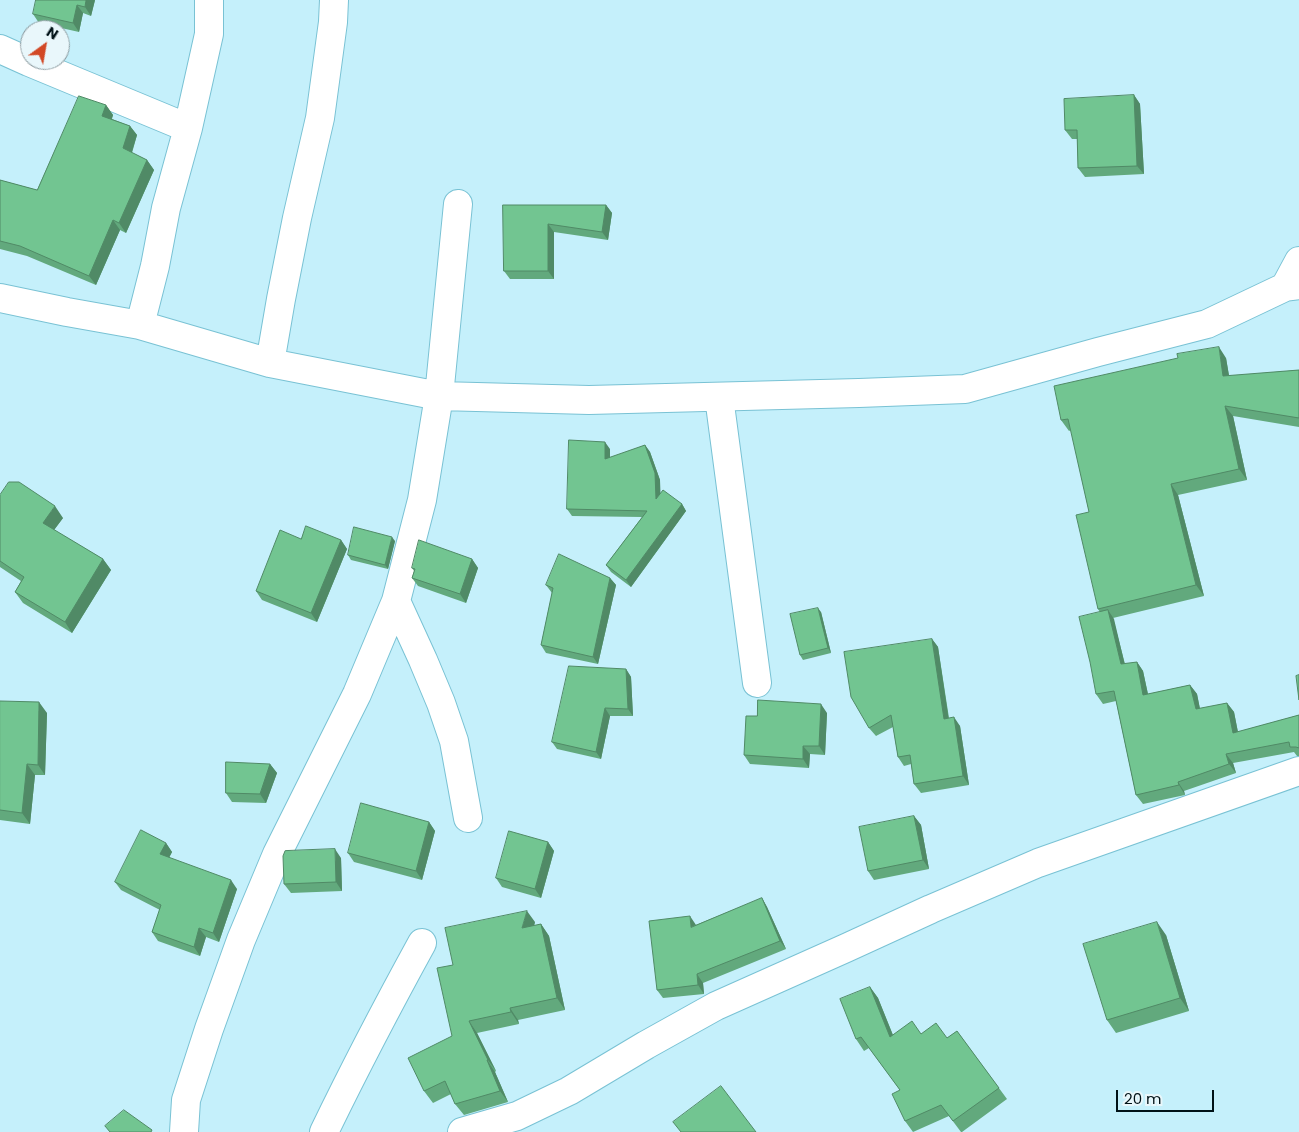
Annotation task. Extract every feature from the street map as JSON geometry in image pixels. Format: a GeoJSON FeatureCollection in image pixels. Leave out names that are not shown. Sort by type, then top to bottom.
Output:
{"type":"FeatureCollection","features":[{"type":"Feature","properties":{"kind":"street"},"geometry":{"type":"LineString","coordinates":[[140,324],[155,266],[166,208],[188,128],[209,34],[209,0]]}},
{"type":"Feature","properties":{"kind":"street"},"geometry":{"type":"LineString","coordinates":[[270,363],[296,218],[320,118],[333,22],[334,0]]}},
{"type":"Feature","properties":{"kind":"street"},"geometry":{"type":"LineString","coordinates":[[0,49],[188,128]]}},
{"type":"Feature","properties":{"kind":"street"},"geometry":{"type":"LineString","coordinates":[[184,1132],[186,1100],[241,940],[277,854],[357,694],[396,601],[422,500],[439,396],[458,204]]}},
{"type":"Feature","properties":{"kind":"street"},"geometry":{"type":"LineString","coordinates":[[0,298],[67,312],[140,324],[270,363],[439,396],[589,400],[719,397],[966,389],[1207,324],[1292,286],[1299,261]]}},
{"type":"Feature","properties":{"kind":"street"},"geometry":{"type":"LineString","coordinates":[[719,397],[757,683]]}},
{"type":"Feature","properties":{"kind":"street"},"geometry":{"type":"LineString","coordinates":[[396,601],[424,660],[454,741],[468,818]]}},
{"type":"Feature","properties":{"kind":"street"},"geometry":{"type":"LineString","coordinates":[[462,1132],[517,1116],[569,1091],[716,1006],[1038,862],[1299,771]]}},
{"type":"Feature","properties":{"kind":"street"},"geometry":{"type":"LineString","coordinates":[[324,1132],[357,1063],[422,943]]}},
{"type":"Feature","properties":{"kind":"building"},"geometry":{"type":"Polygon","coordinates":[[[36,0],[86,0],[85,7],[77,5],[73,23],[70,22],[70,20],[60,20],[33,14],[36,0]]]}},
{"type":"Feature","properties":{"kind":"building"},"geometry":{"type":"Polygon","coordinates":[[[1134,95],[1137,166],[1078,168],[1077,130],[1065,130],[1064,99],[1134,95]]]}},
{"type":"Feature","properties":{"kind":"building"},"geometry":{"type":"Polygon","coordinates":[[[79,96],[106,105],[102,116],[130,126],[123,148],[147,160],[119,223],[113,220],[89,276],[20,246],[0,241],[0,180],[37,190],[79,96]]]}},
{"type":"Feature","properties":{"kind":"building"},"geometry":{"type":"Polygon","coordinates":[[[503,205],[606,205],[602,232],[548,224],[548,271],[504,271],[503,205]]]}},
{"type":"Feature","properties":{"kind":"building"},"geometry":{"type":"Polygon","coordinates":[[[1219,347],[1223,376],[1299,370],[1299,418],[1225,406],[1239,469],[1171,484],[1196,585],[1098,609],[1076,515],[1089,512],[1068,419],[1061,420],[1054,386],[1178,358],[1177,354],[1219,347]]]}},
{"type":"Feature","properties":{"kind":"building"},"geometry":{"type":"Polygon","coordinates":[[[569,440],[605,442],[605,459],[645,445],[655,473],[656,499],[663,490],[682,504],[626,580],[606,565],[647,511],[567,509],[569,440]]]}},
{"type":"Feature","properties":{"kind":"building"},"geometry":{"type":"Polygon","coordinates":[[[9,482],[19,482],[55,506],[43,523],[103,559],[65,622],[15,592],[24,577],[0,561],[0,495],[9,482]]]}},
{"type":"Feature","properties":{"kind":"building"},"geometry":{"type":"Polygon","coordinates":[[[306,526],[341,540],[311,613],[256,591],[280,530],[301,539],[306,526]]]}},
{"type":"Feature","properties":{"kind":"building"},"geometry":{"type":"Polygon","coordinates":[[[354,527],[392,537],[385,565],[348,555],[354,527]]]}},
{"type":"Feature","properties":{"kind":"building"},"geometry":{"type":"Polygon","coordinates":[[[419,540],[472,559],[460,594],[412,578],[415,569],[412,568],[419,540]]]}},
{"type":"Feature","properties":{"kind":"building"},"geometry":{"type":"Polygon","coordinates":[[[559,554],[610,578],[593,657],[541,645],[553,588],[546,585],[559,554]]]}},
{"type":"Feature","properties":{"kind":"building"},"geometry":{"type":"Polygon","coordinates":[[[818,608],[828,648],[800,655],[790,614],[818,608]]]}},
{"type":"Feature","properties":{"kind":"building"},"geometry":{"type":"Polygon","coordinates":[[[1108,610],[1121,664],[1137,662],[1143,695],[1190,685],[1196,709],[1227,703],[1233,733],[1299,715],[1299,748],[1290,747],[1289,742],[1226,754],[1229,764],[1178,782],[1179,785],[1136,795],[1114,691],[1096,694],[1079,617],[1108,610]]]}},
{"type":"Feature","properties":{"kind":"building"},"geometry":{"type":"Polygon","coordinates":[[[932,639],[944,719],[954,717],[963,776],[914,784],[910,755],[898,757],[891,715],[869,728],[851,697],[844,652],[932,639]]]}},
{"type":"Feature","properties":{"kind":"building"},"geometry":{"type":"Polygon","coordinates":[[[569,666],[626,669],[628,709],[605,708],[596,752],[552,742],[569,666]]]}},
{"type":"Feature","properties":{"kind":"building"},"geometry":{"type":"Polygon","coordinates":[[[1299,675],[1299,700],[1296,676],[1299,675]]]}},
{"type":"Feature","properties":{"kind":"building"},"geometry":{"type":"Polygon","coordinates":[[[758,700],[821,704],[819,746],[803,746],[803,759],[744,755],[746,716],[757,716],[758,700]]]}},
{"type":"Feature","properties":{"kind":"building"},"geometry":{"type":"Polygon","coordinates":[[[0,701],[39,702],[38,765],[27,764],[22,813],[0,810],[0,701]]]}},
{"type":"Feature","properties":{"kind":"building"},"geometry":{"type":"Polygon","coordinates":[[[226,762],[270,764],[260,794],[226,793],[226,762]]]}},
{"type":"Feature","properties":{"kind":"building"},"geometry":{"type":"Polygon","coordinates":[[[361,803],[429,822],[416,871],[348,853],[361,803]]]}},
{"type":"Feature","properties":{"kind":"building"},"geometry":{"type":"Polygon","coordinates":[[[914,816],[923,860],[868,871],[859,827],[914,816]]]}},
{"type":"Feature","properties":{"kind":"building"},"geometry":{"type":"Polygon","coordinates":[[[141,830],[166,843],[160,854],[231,880],[213,933],[199,928],[194,947],[152,932],[161,905],[115,882],[141,830]]]}},
{"type":"Feature","properties":{"kind":"building"},"geometry":{"type":"Polygon","coordinates":[[[509,831],[548,842],[535,889],[496,878],[509,831]]]}},
{"type":"Feature","properties":{"kind":"building"},"geometry":{"type":"Polygon","coordinates":[[[335,849],[336,882],[284,884],[283,856],[285,851],[335,849]]]}},
{"type":"Feature","properties":{"kind":"building"},"geometry":{"type":"Polygon","coordinates":[[[762,898],[780,941],[697,974],[698,985],[657,990],[649,921],[690,916],[691,927],[762,898]]]}},
{"type":"Feature","properties":{"kind":"building"},"geometry":{"type":"Polygon","coordinates":[[[527,911],[522,928],[541,924],[557,998],[510,1008],[511,1012],[469,1021],[488,1060],[500,1091],[455,1104],[445,1081],[424,1091],[408,1058],[452,1036],[437,968],[453,965],[445,928],[527,911]]]}},
{"type":"Feature","properties":{"kind":"building"},"geometry":{"type":"Polygon","coordinates":[[[1157,922],[1180,998],[1107,1020],[1083,944],[1157,922]]]}},
{"type":"Feature","properties":{"kind":"building"},"geometry":{"type":"Polygon","coordinates":[[[870,987],[890,1037],[912,1021],[921,1034],[936,1023],[947,1038],[957,1031],[999,1088],[953,1121],[941,1105],[905,1121],[892,1094],[900,1090],[861,1037],[856,1039],[840,999],[870,987]]]}},
{"type":"Feature","properties":{"kind":"building"},"geometry":{"type":"Polygon","coordinates":[[[721,1086],[756,1132],[681,1132],[673,1122],[721,1086]]]}},
{"type":"Feature","properties":{"kind":"building"},"geometry":{"type":"Polygon","coordinates":[[[124,1110],[152,1130],[151,1132],[110,1132],[105,1126],[124,1110]]]}}]}
